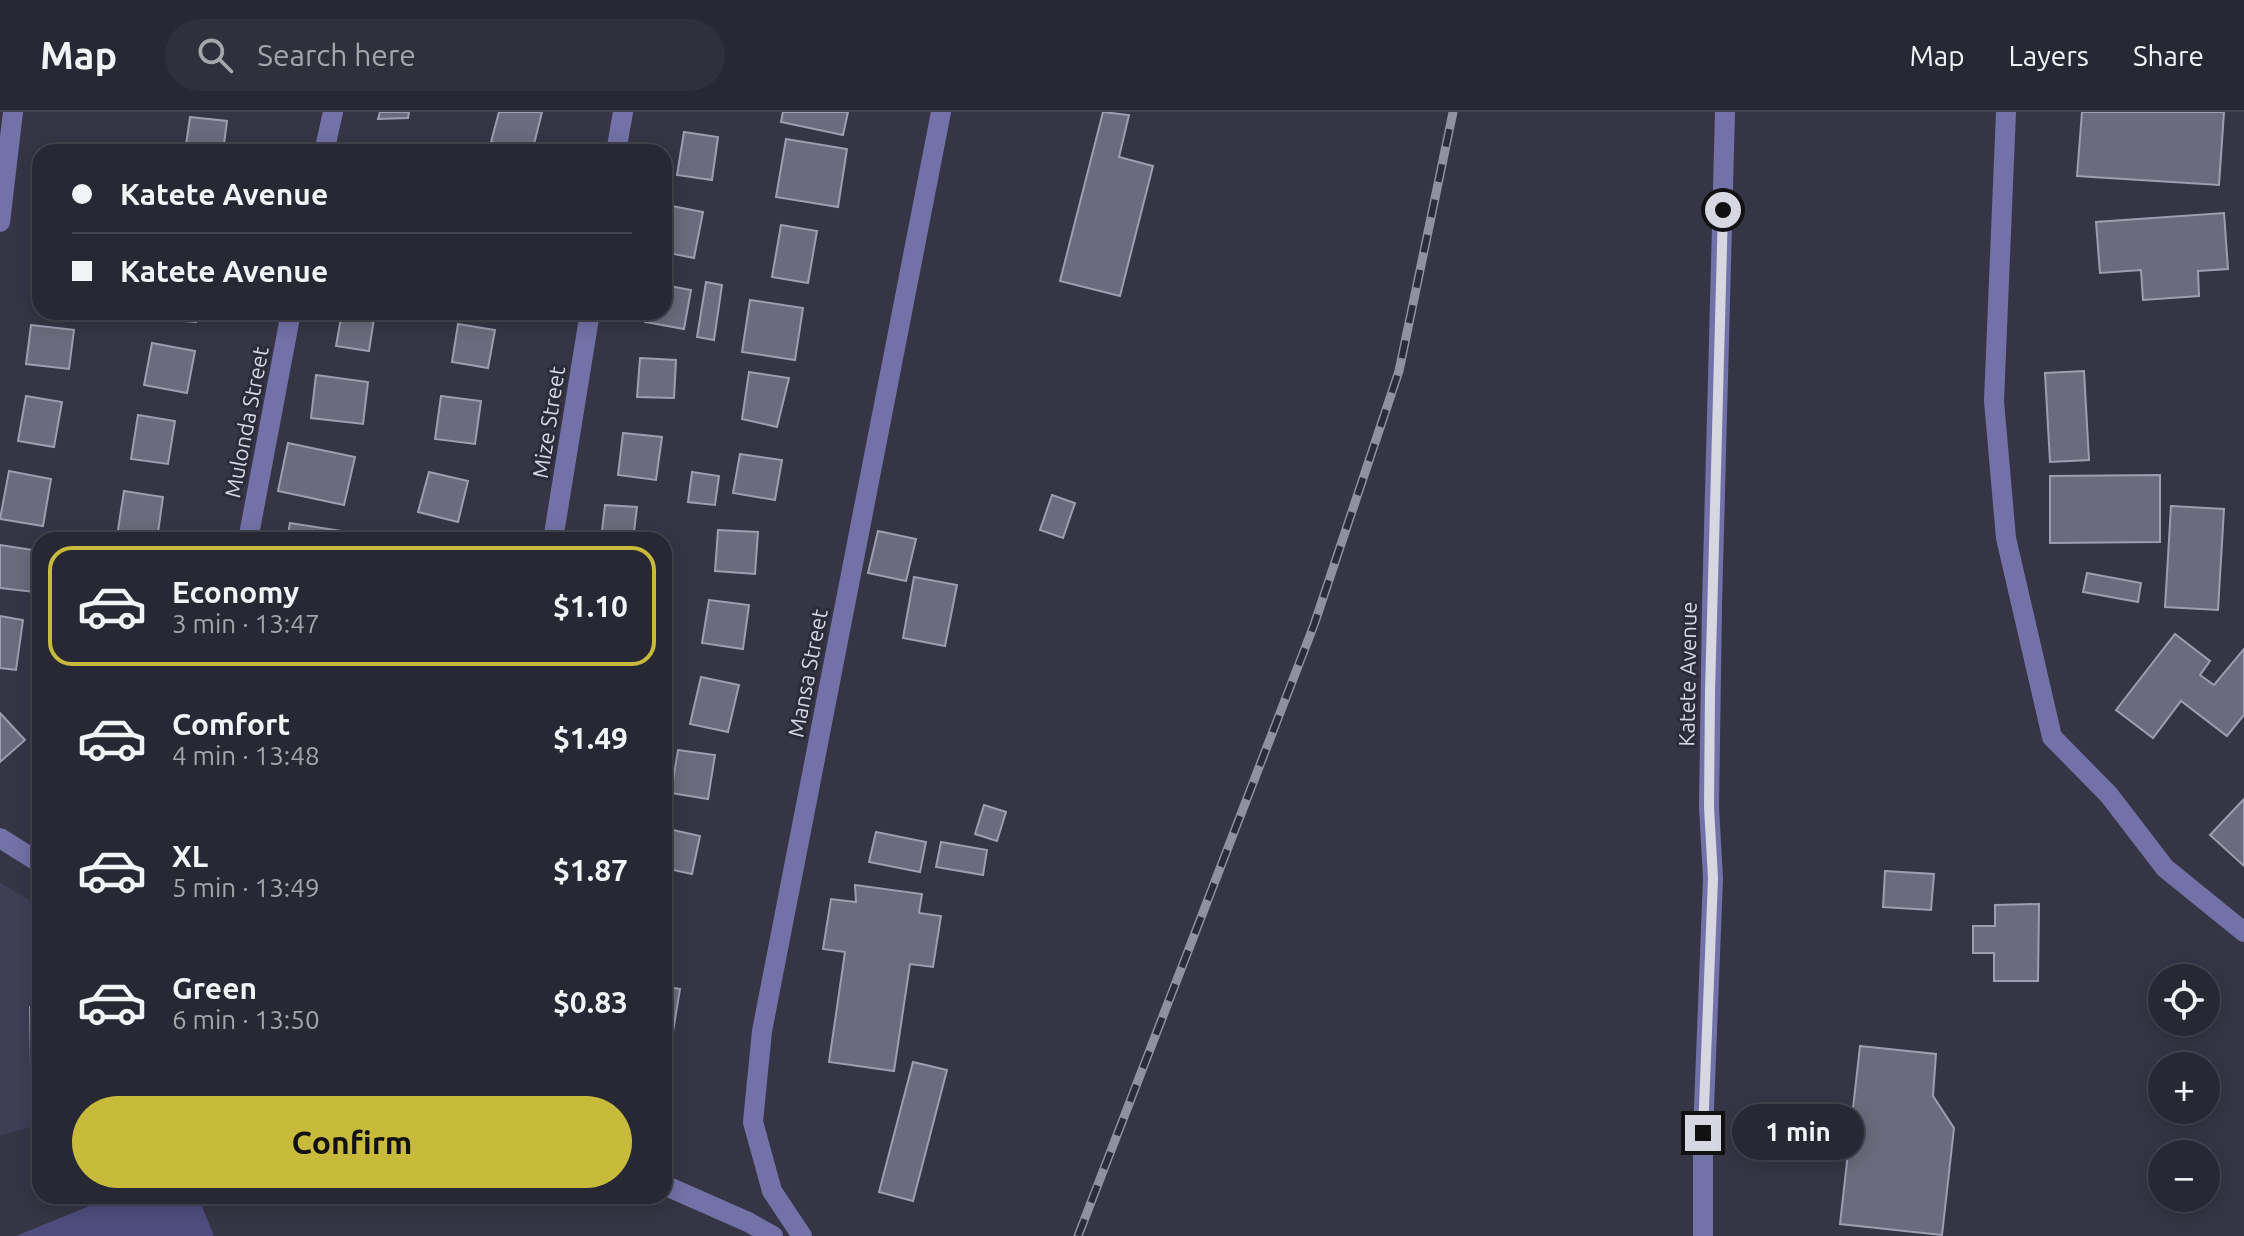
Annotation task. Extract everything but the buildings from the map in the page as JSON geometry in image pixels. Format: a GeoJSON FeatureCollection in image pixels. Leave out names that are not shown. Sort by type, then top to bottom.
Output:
{"type":"FeatureCollection","features":[{"type":"Feature","properties":{"kind":"street"},"geometry":{"type":"LineString","coordinates":[[0,222],[13,112]]}},
{"type":"Feature","properties":{"kind":"street"},"geometry":{"type":"LineString","coordinates":[[326,144],[333,112]]}},
{"type":"Feature","properties":{"kind":"street"},"geometry":{"type":"LineString","coordinates":[[617,144],[623,112]]}},
{"type":"Feature","properties":{"kind":"street","name":"Mansa Street"},"geometry":{"type":"LineString","coordinates":[[802,1236],[772,1191],[753,1122],[762,1031],[941,112]]}},
{"type":"Feature","properties":{"kind":"street","name":"Katete Avenue"},"geometry":{"type":"LineString","coordinates":[[1703,1236],[1703,1133],[1713,878],[1709,807],[1712,605],[1725,112]]}},
{"type":"Feature","properties":{"kind":"street"},"geometry":{"type":"LineString","coordinates":[[2006,112],[1994,401],[2006,538],[2052,737],[2109,795],[2165,868],[2244,932]]}},
{"type":"Feature","properties":{"kind":"street","name":"Mulonda Street"},"geometry":{"type":"LineString","coordinates":[[250,532],[289,320]]}},
{"type":"Feature","properties":{"kind":"street","name":"Mize Street"},"geometry":{"type":"LineString","coordinates":[[554,532],[589,320]]}},
{"type":"Feature","properties":{"kind":"street"},"geometry":{"type":"LineString","coordinates":[[0,838],[32,858]]}},
{"type":"Feature","properties":{"kind":"street"},"geometry":{"type":"LineString","coordinates":[[672,1189],[773,1236]]}},
{"type":"Feature","properties":{"kind":"shaded area"},"geometry":{"type":"Polygon","coordinates":[[[0,883],[32,901],[32,1126],[0,1136],[0,883]]]}},
{"type":"Feature","properties":{"kind":"shaded area"},"geometry":{"type":"Polygon","coordinates":[[[94,1204],[201,1204],[214,1236],[16,1236],[94,1204]]]}},
{"type":"Feature","properties":{"kind":"railway"},"geometry":{"type":"LineString","coordinates":[[1078,1236],[1314,625],[1399,371],[1453,112]]}},
{"type":"Feature","properties":{"kind":"route"},"geometry":{"type":"LineString","coordinates":[[1703,1133],[1713,878],[1709,807],[1710,692],[1723,210]]}}]}
